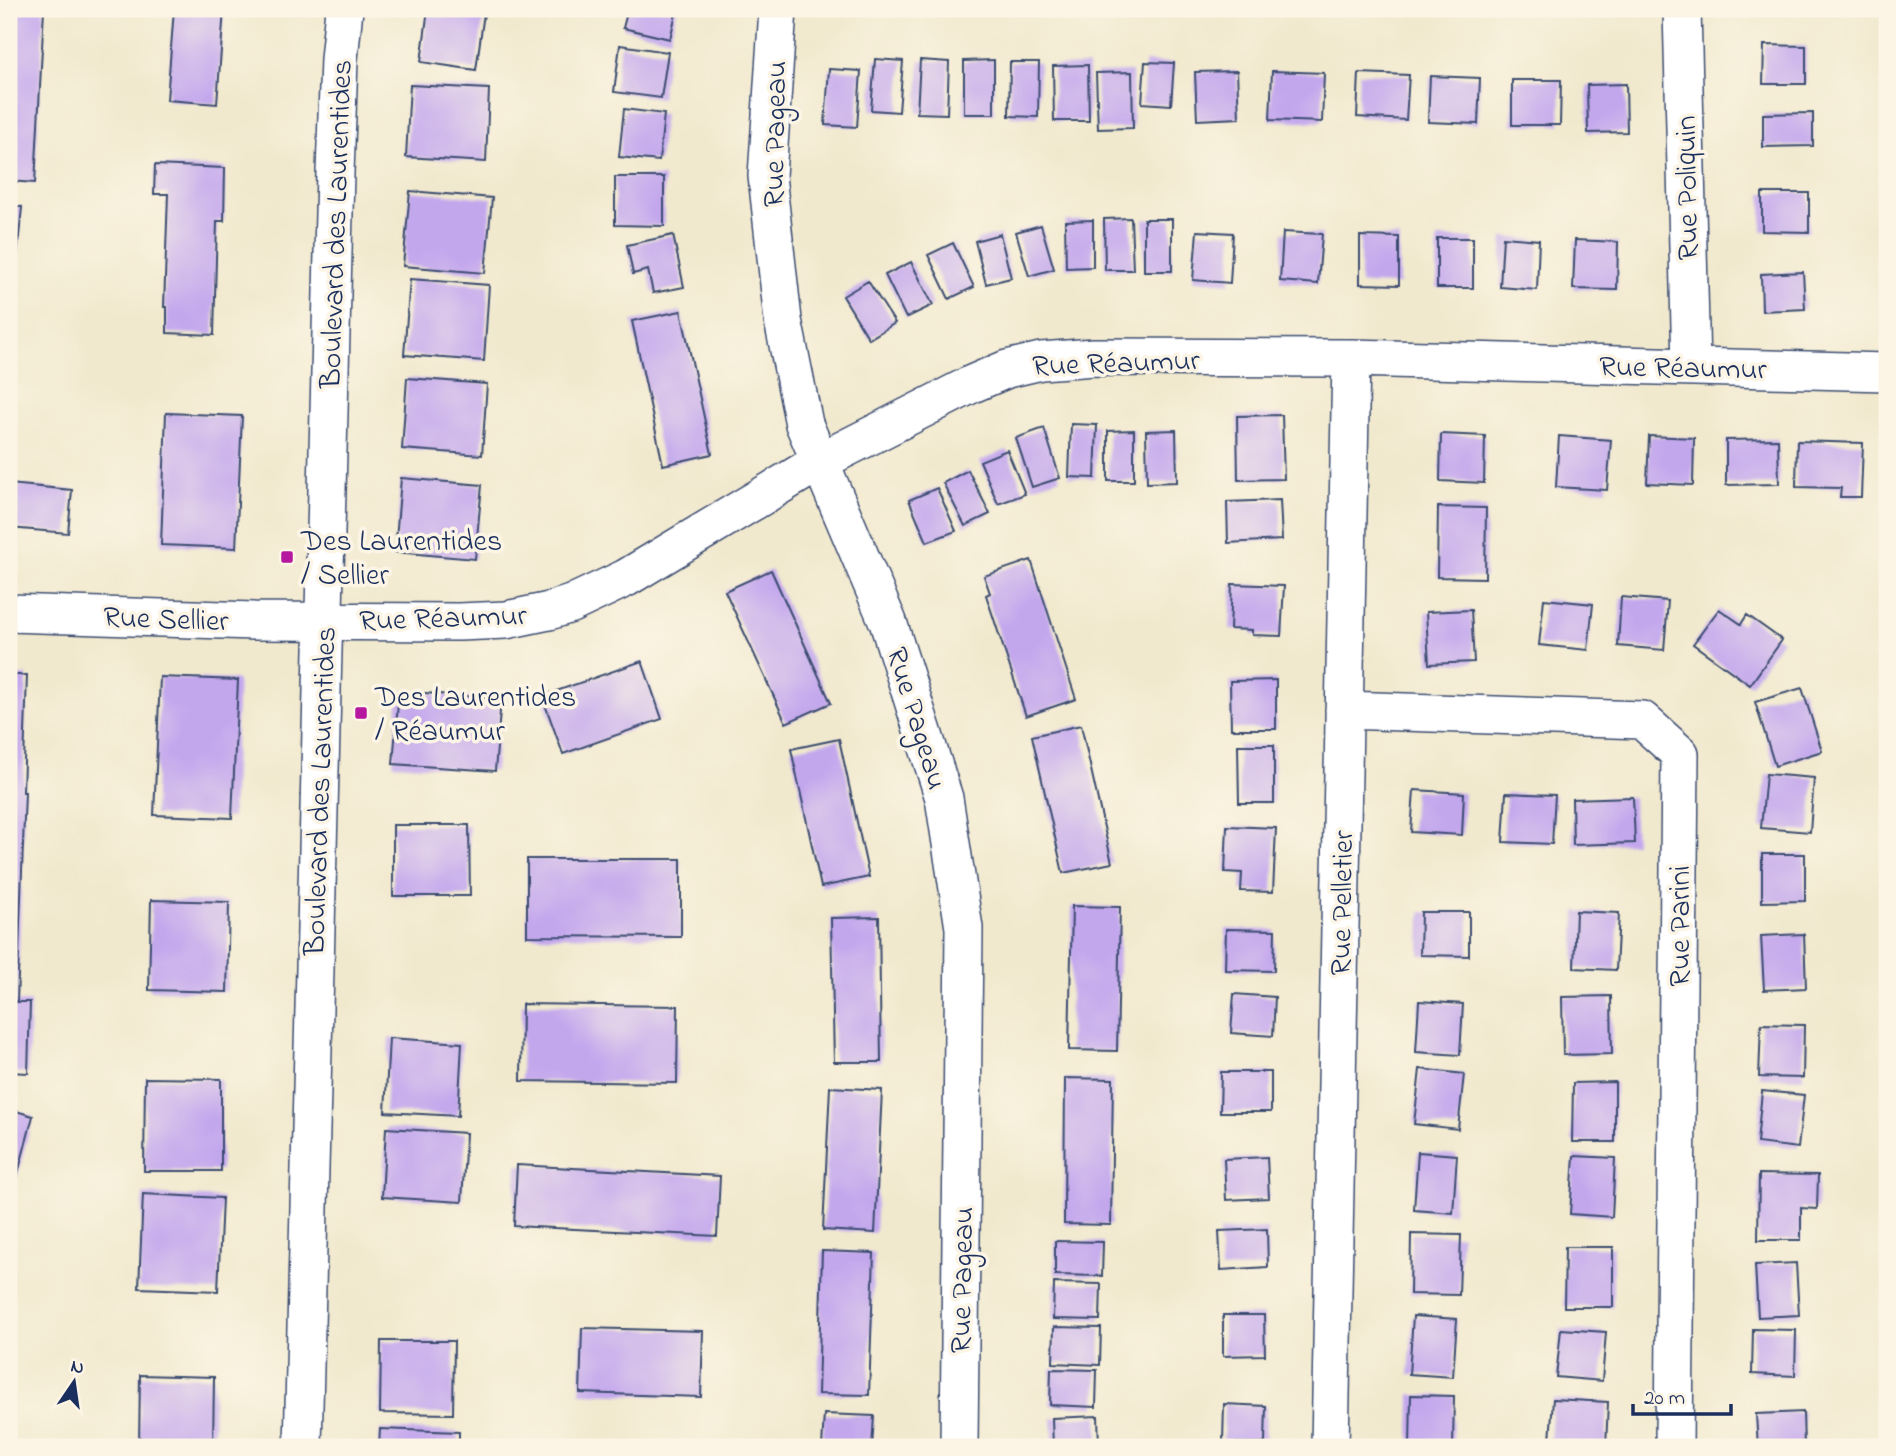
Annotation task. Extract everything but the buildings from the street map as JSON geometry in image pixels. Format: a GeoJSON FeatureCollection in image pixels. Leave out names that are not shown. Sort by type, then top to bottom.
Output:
{"type":"FeatureCollection","features":[{"type":"Feature","properties":{"kind":"street","name":"Boulevard des Laurentides"},"geometry":{"type":"LineString","coordinates":[[303,1447],[335,173],[338,79],[344,9]]}},
{"type":"Feature","properties":{"kind":"street","name":"Rue Pageau"},"geometry":{"type":"LineString","coordinates":[[778,9],[767,176],[783,320],[804,424],[888,622],[944,798],[964,928],[959,1447]]}},
{"type":"Feature","properties":{"kind":"street","name":"Rue Poliquin"},"geometry":{"type":"LineString","coordinates":[[1682,9],[1690,367]]}},
{"type":"Feature","properties":{"kind":"street","name":"Rue Réaumur"},"geometry":{"type":"LineString","coordinates":[[323,622],[493,621],[527,616],[571,604],[626,578],[819,462],[972,383],[1007,369],[1041,360],[1094,357],[1351,358],[1887,372]]}},
{"type":"Feature","properties":{"kind":"street","name":"Rue Pelletier"},"geometry":{"type":"LineString","coordinates":[[1330,1447],[1351,358]]}},
{"type":"Feature","properties":{"kind":"street","name":"Rue Sellier"},"geometry":{"type":"LineString","coordinates":[[9,613],[323,622]]}},
{"type":"Feature","properties":{"kind":"street","name":"Rue Parini"},"geometry":{"type":"LineString","coordinates":[[1344,710],[1642,720],[1680,754],[1674,1447]]}},
{"type":"Feature","properties":{"kind":"place","name":"Des Laurentides / Sellier"},"geometry":{"type":"Point","coordinates":[287,557]}},
{"type":"Feature","properties":{"kind":"place","name":"Des Laurentides / Réaumur"},"geometry":{"type":"Point","coordinates":[361,713]}}]}
